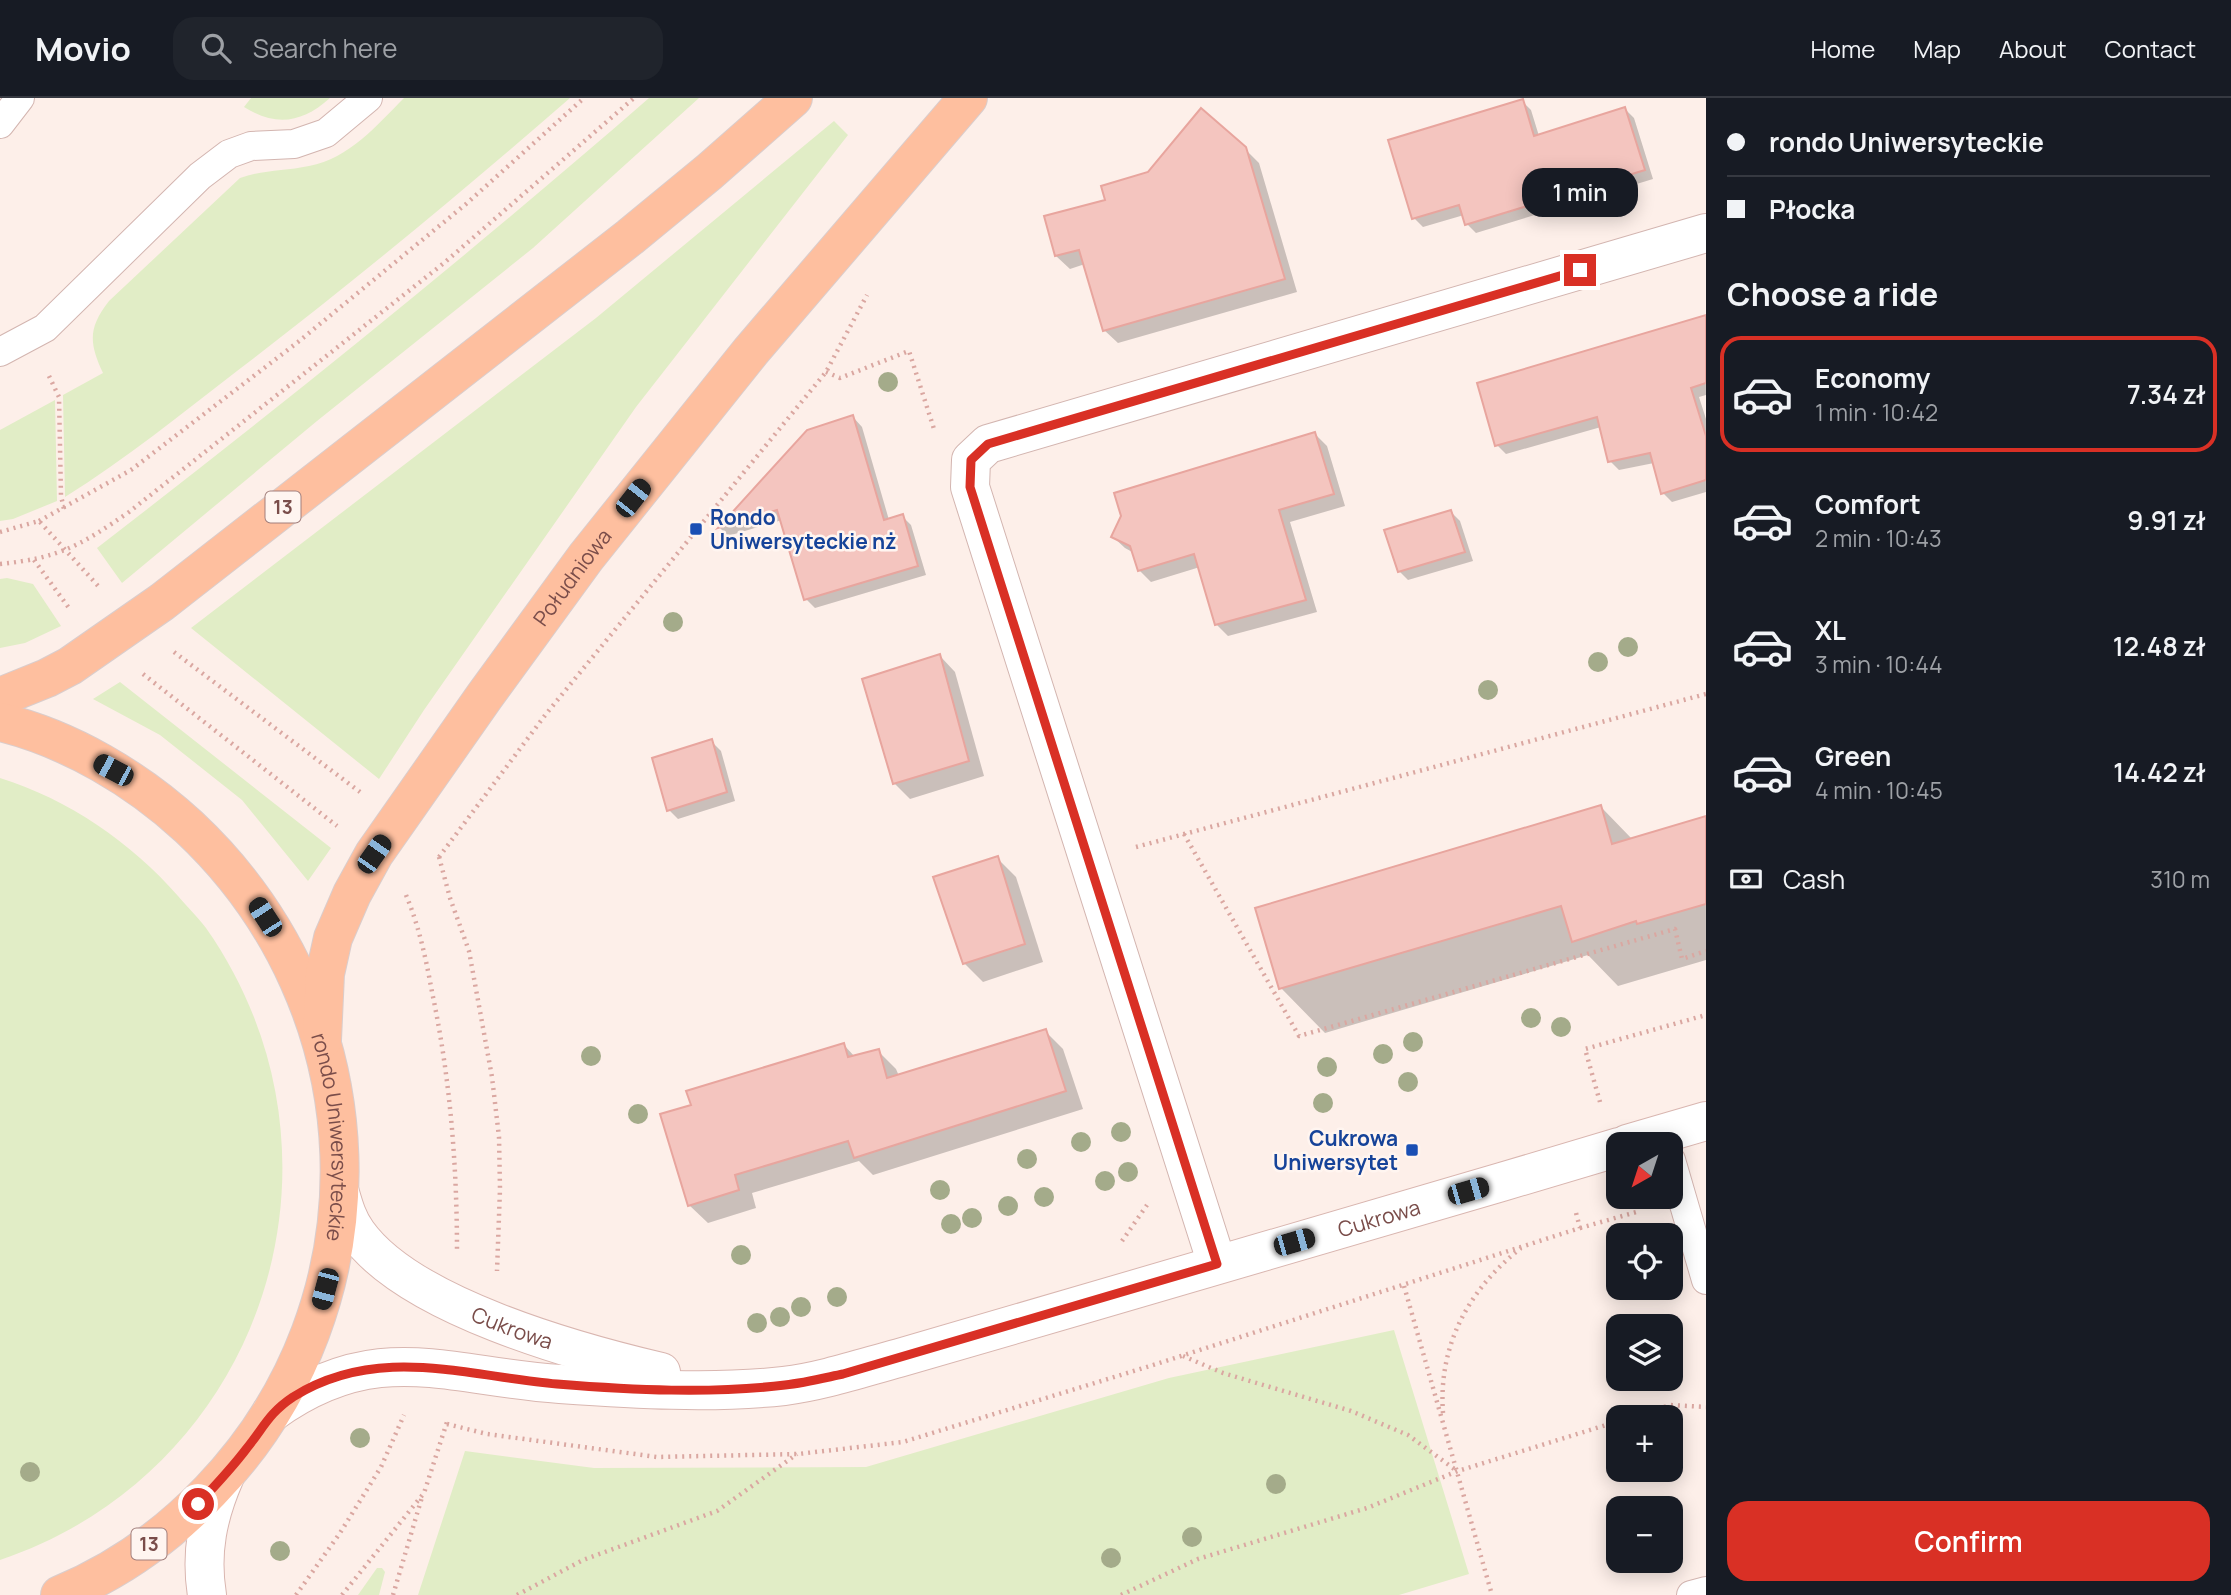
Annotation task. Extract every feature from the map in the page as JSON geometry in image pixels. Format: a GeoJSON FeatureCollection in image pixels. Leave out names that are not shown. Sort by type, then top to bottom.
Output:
{"type":"FeatureCollection","features":[{"type":"Feature","properties":{"kind":"main road","name":"13"},"geometry":{"type":"LineString","coordinates":[[0,696],[70,666],[162,602],[630,237],[793,98]]}},
{"type":"Feature","properties":{"kind":"main road","name":"Południowa"},"geometry":{"type":"LineString","coordinates":[[322,1040],[325,974],[333,938],[352,894],[374,854],[484,697],[595,546],[751,351],[968,98]]}},
{"type":"Feature","properties":{"kind":"main road","name":"rondo Uniwersyteckie"},"geometry":{"type":"LineString","coordinates":[[0,722],[66,746],[113,770],[176,815],[230,870],[275,933],[310,1003],[331,1077],[341,1154],[340,1193],[330,1270],[320,1308],[306,1345],[271,1413],[225,1476],[198,1504],[138,1553],[60,1595]]}},
{"type":"Feature","properties":{"kind":"street"},"geometry":{"type":"LineString","coordinates":[[1217,1264],[970,487],[971,460],[988,444],[1706,233]]}},
{"type":"Feature","properties":{"kind":"street"},"geometry":{"type":"LineString","coordinates":[[1684,1135],[1706,1121]]}},
{"type":"Feature","properties":{"kind":"street","name":"Cukrowa"},"geometry":{"type":"LineString","coordinates":[[271,1413],[310,1387],[338,1376],[364,1369],[390,1367],[425,1366],[556,1384],[660,1390],[787,1385],[843,1374],[1606,1151]]}},
{"type":"Feature","properties":{"kind":"street","name":"Cukrowa"},"geometry":{"type":"LineString","coordinates":[[340,1193],[346,1214],[357,1233],[378,1256],[439,1297],[565,1346],[731,1389]]}},
{"type":"Feature","properties":{"kind":"street"},"geometry":{"type":"LineString","coordinates":[[207,1595],[204,1578],[205,1537],[213,1504],[225,1476]]}},
{"type":"Feature","properties":{"kind":"lane"},"geometry":{"type":"LineString","coordinates":[[0,124],[20,98]]}},
{"type":"Feature","properties":{"kind":"lane"},"geometry":{"type":"LineString","coordinates":[[0,352],[45,328],[200,176],[229,154],[251,146],[294,144],[326,133],[368,98]]}},
{"type":"Feature","properties":{"kind":"lane"},"geometry":{"type":"LineString","coordinates":[[1684,1203],[1706,1280]]}},
{"type":"Feature","properties":{"kind":"lane"},"geometry":{"type":"LineString","coordinates":[[1691,1595],[1706,1591]]}},
{"type":"Feature","properties":{"kind":"path"},"geometry":{"type":"LineString","coordinates":[[0,532],[39,521],[131,470],[298,342],[466,204],[584,98]]}},
{"type":"Feature","properties":{"kind":"path"},"geometry":{"type":"LineString","coordinates":[[0,564],[34,560],[65,551],[94,536],[129,512],[433,271],[634,98]]}},
{"type":"Feature","properties":{"kind":"path"},"geometry":{"type":"LineString","coordinates":[[439,856],[546,714],[826,372],[870,288]]}},
{"type":"Feature","properties":{"kind":"path"},"geometry":{"type":"LineString","coordinates":[[30,336],[59,397],[61,496],[64,509]]}},
{"type":"Feature","properties":{"kind":"path"},"geometry":{"type":"LineString","coordinates":[[826,372],[840,377],[909,351],[933,428],[971,460]]}},
{"type":"Feature","properties":{"kind":"path"},"geometry":{"type":"LineString","coordinates":[[39,521],[101,590]]}},
{"type":"Feature","properties":{"kind":"path"},"geometry":{"type":"LineString","coordinates":[[34,560],[72,613]]}},
{"type":"Feature","properties":{"kind":"path"},"geometry":{"type":"LineString","coordinates":[[169,649],[364,795]]}},
{"type":"Feature","properties":{"kind":"path"},"geometry":{"type":"LineString","coordinates":[[140,672],[341,830]]}},
{"type":"Feature","properties":{"kind":"path"},"geometry":{"type":"LineString","coordinates":[[1131,848],[1706,694]]}},
{"type":"Feature","properties":{"kind":"path"},"geometry":{"type":"LineString","coordinates":[[1184,834],[1298,1036],[1675,929],[1682,959],[1706,951]]}},
{"type":"Feature","properties":{"kind":"path"},"geometry":{"type":"LineString","coordinates":[[432,851],[439,856],[450,898],[469,951],[492,1077],[499,1137],[498,1236]]}},
{"type":"Feature","properties":{"kind":"path"},"geometry":{"type":"LineString","coordinates":[[405,893],[420,931],[448,1073],[457,1215],[457,1260]]}},
{"type":"Feature","properties":{"kind":"path"},"geometry":{"type":"LineString","coordinates":[[1602,1108],[1585,1049],[1706,1015]]}},
{"type":"Feature","properties":{"kind":"path"},"geometry":{"type":"LineString","coordinates":[[1574,1206],[1580,1228]]}},
{"type":"Feature","properties":{"kind":"path"},"geometry":{"type":"LineString","coordinates":[[447,1424],[487,1434],[657,1457],[798,1454],[903,1442],[1404,1286],[1580,1228],[1650,1209]]}},
{"type":"Feature","properties":{"kind":"path"},"geometry":{"type":"LineString","coordinates":[[1121,1241],[1131,1240]]}},
{"type":"Feature","properties":{"kind":"path"},"geometry":{"type":"LineString","coordinates":[[1444,1424],[1446,1370],[1460,1321],[1475,1293],[1524,1246]]}},
{"type":"Feature","properties":{"kind":"path"},"geometry":{"type":"LineString","coordinates":[[1404,1286],[1492,1595]]}},
{"type":"Feature","properties":{"kind":"path"},"geometry":{"type":"LineString","coordinates":[[1182,1356],[1223,1373],[1351,1411],[1408,1435],[1458,1471]]}},
{"type":"Feature","properties":{"kind":"path"},"geometry":{"type":"LineString","coordinates":[[1683,1406],[1706,1407]]}},
{"type":"Feature","properties":{"kind":"path"},"geometry":{"type":"LineString","coordinates":[[296,1595],[340,1533],[381,1467],[406,1409]]}},
{"type":"Feature","properties":{"kind":"path"},"geometry":{"type":"LineString","coordinates":[[393,1595],[450,1415]]}},
{"type":"Feature","properties":{"kind":"path"},"geometry":{"type":"LineString","coordinates":[[1121,1595],[1198,1559],[1367,1508],[1458,1471],[1606,1426]]}},
{"type":"Feature","properties":{"kind":"path"},"geometry":{"type":"LineString","coordinates":[[518,1594],[583,1560],[717,1511],[798,1454]]}},
{"type":"Feature","properties":{"kind":"path"},"geometry":{"type":"LineString","coordinates":[[342,1595],[424,1493]]}},
{"type":"Feature","properties":{"kind":"green space"},"geometry":{"type":"Polygon","coordinates":[[[251,98],[330,98],[309,113],[278,120],[244,107],[251,98]]]}},
{"type":"Feature","properties":{"kind":"green space"},"geometry":{"type":"Polygon","coordinates":[[[404,98],[570,98],[322,305],[153,436],[65,497],[63,395],[103,373],[95,353],[93,336],[97,319],[109,301],[240,178],[309,166],[337,156],[361,140],[404,98]]]}},
{"type":"Feature","properties":{"kind":"green space"},"geometry":{"type":"Polygon","coordinates":[[[649,98],[699,98],[533,248],[317,421],[122,583],[97,548],[376,327],[514,214],[649,98]]]}},
{"type":"Feature","properties":{"kind":"green space"},"geometry":{"type":"Polygon","coordinates":[[[834,121],[848,135],[636,407],[424,710],[379,779],[191,628],[596,318],[834,121]]]}},
{"type":"Feature","properties":{"kind":"green space"},"geometry":{"type":"Polygon","coordinates":[[[55,400],[57,501],[13,519],[0,521],[0,430],[55,400]]]}},
{"type":"Feature","properties":{"kind":"green space"},"geometry":{"type":"Polygon","coordinates":[[[0,579],[33,584],[61,626],[25,643],[0,648],[0,579]]]}},
{"type":"Feature","properties":{"kind":"green space"},"geometry":{"type":"Polygon","coordinates":[[[120,682],[331,848],[308,881],[242,800],[160,735],[93,699],[120,682]]]}},
{"type":"Feature","properties":{"kind":"green space"},"geometry":{"type":"Polygon","coordinates":[[[0,778],[50,798],[119,841],[160,877],[206,928],[254,1017],[278,1110],[281,1205],[262,1296],[223,1381],[166,1456],[91,1517],[0,1560],[0,778]]]}},
{"type":"Feature","properties":{"kind":"green space"},"geometry":{"type":"Polygon","coordinates":[[[1394,1330],[1469,1574],[1399,1595],[418,1595],[465,1451],[594,1468],[866,1467],[1169,1378],[1394,1330]]]}},
{"type":"Feature","properties":{"kind":"green space"},"geometry":{"type":"Polygon","coordinates":[[[377,1568],[382,1568],[385,1572],[379,1595],[358,1595],[377,1568]]]}},
{"type":"Feature","properties":{"kind":"building"},"geometry":{"type":"Polygon","coordinates":[[[1523,99],[1534,136],[1625,107],[1645,170],[1465,225],[1459,205],[1412,219],[1388,140],[1523,99]]]}},
{"type":"Feature","properties":{"kind":"building"},"geometry":{"type":"Polygon","coordinates":[[[1201,108],[1246,147],[1285,279],[1103,331],[1079,250],[1055,256],[1044,216],[1105,200],[1101,186],[1148,172],[1201,108]]]}},
{"type":"Feature","properties":{"kind":"building"},"geometry":{"type":"Polygon","coordinates":[[[1706,315],[1706,383],[1691,388],[1706,436],[1706,480],[1661,494],[1650,453],[1608,462],[1597,417],[1495,446],[1477,383],[1706,315]]]}},
{"type":"Feature","properties":{"kind":"building"},"geometry":{"type":"Polygon","coordinates":[[[853,415],[884,520],[903,514],[918,566],[804,600],[777,510],[718,528],[807,430],[853,415]]]}},
{"type":"Feature","properties":{"kind":"building"},"geometry":{"type":"Polygon","coordinates":[[[1315,432],[1334,494],[1279,510],[1306,600],[1215,625],[1194,554],[1138,571],[1130,546],[1111,537],[1121,516],[1114,493],[1315,432]]]}},
{"type":"Feature","properties":{"kind":"building"},"geometry":{"type":"Polygon","coordinates":[[[1451,510],[1465,552],[1398,572],[1384,530],[1451,510]]]}},
{"type":"Feature","properties":{"kind":"building"},"geometry":{"type":"Polygon","coordinates":[[[940,654],[969,761],[893,784],[862,679],[940,654]]]}},
{"type":"Feature","properties":{"kind":"building"},"geometry":{"type":"Polygon","coordinates":[[[712,739],[727,792],[667,811],[652,758],[712,739]]]}},
{"type":"Feature","properties":{"kind":"building"},"geometry":{"type":"Polygon","coordinates":[[[1601,805],[1612,844],[1706,816],[1706,904],[1637,924],[1636,921],[1572,942],[1561,906],[1279,989],[1255,908],[1601,805]]]}},
{"type":"Feature","properties":{"kind":"building"},"geometry":{"type":"Polygon","coordinates":[[[998,856],[1025,944],[963,964],[933,877],[998,856]]]}},
{"type":"Feature","properties":{"kind":"building"},"geometry":{"type":"Polygon","coordinates":[[[1046,1029],[1066,1091],[854,1158],[848,1141],[735,1175],[739,1190],[688,1206],[660,1114],[691,1105],[686,1091],[844,1043],[848,1057],[879,1049],[887,1078],[1046,1029]]]}},
{"type":"Feature","properties":{"kind":"place","name":"Rondo Uniwersyteckie nż"},"geometry":{"type":"Point","coordinates":[696,529]}},
{"type":"Feature","properties":{"kind":"place","name":"Cukrowa Uniwersytet"},"geometry":{"type":"Point","coordinates":[1412,1150]}},
{"type":"Feature","properties":{"kind":"route"},"geometry":{"type":"LineString","coordinates":[[198,1504],[225,1476],[271,1413],[310,1387],[364,1369],[425,1366],[556,1384],[660,1390],[787,1385],[843,1374],[1217,1264],[970,487],[971,460],[988,444],[1580,270]]}}]}
